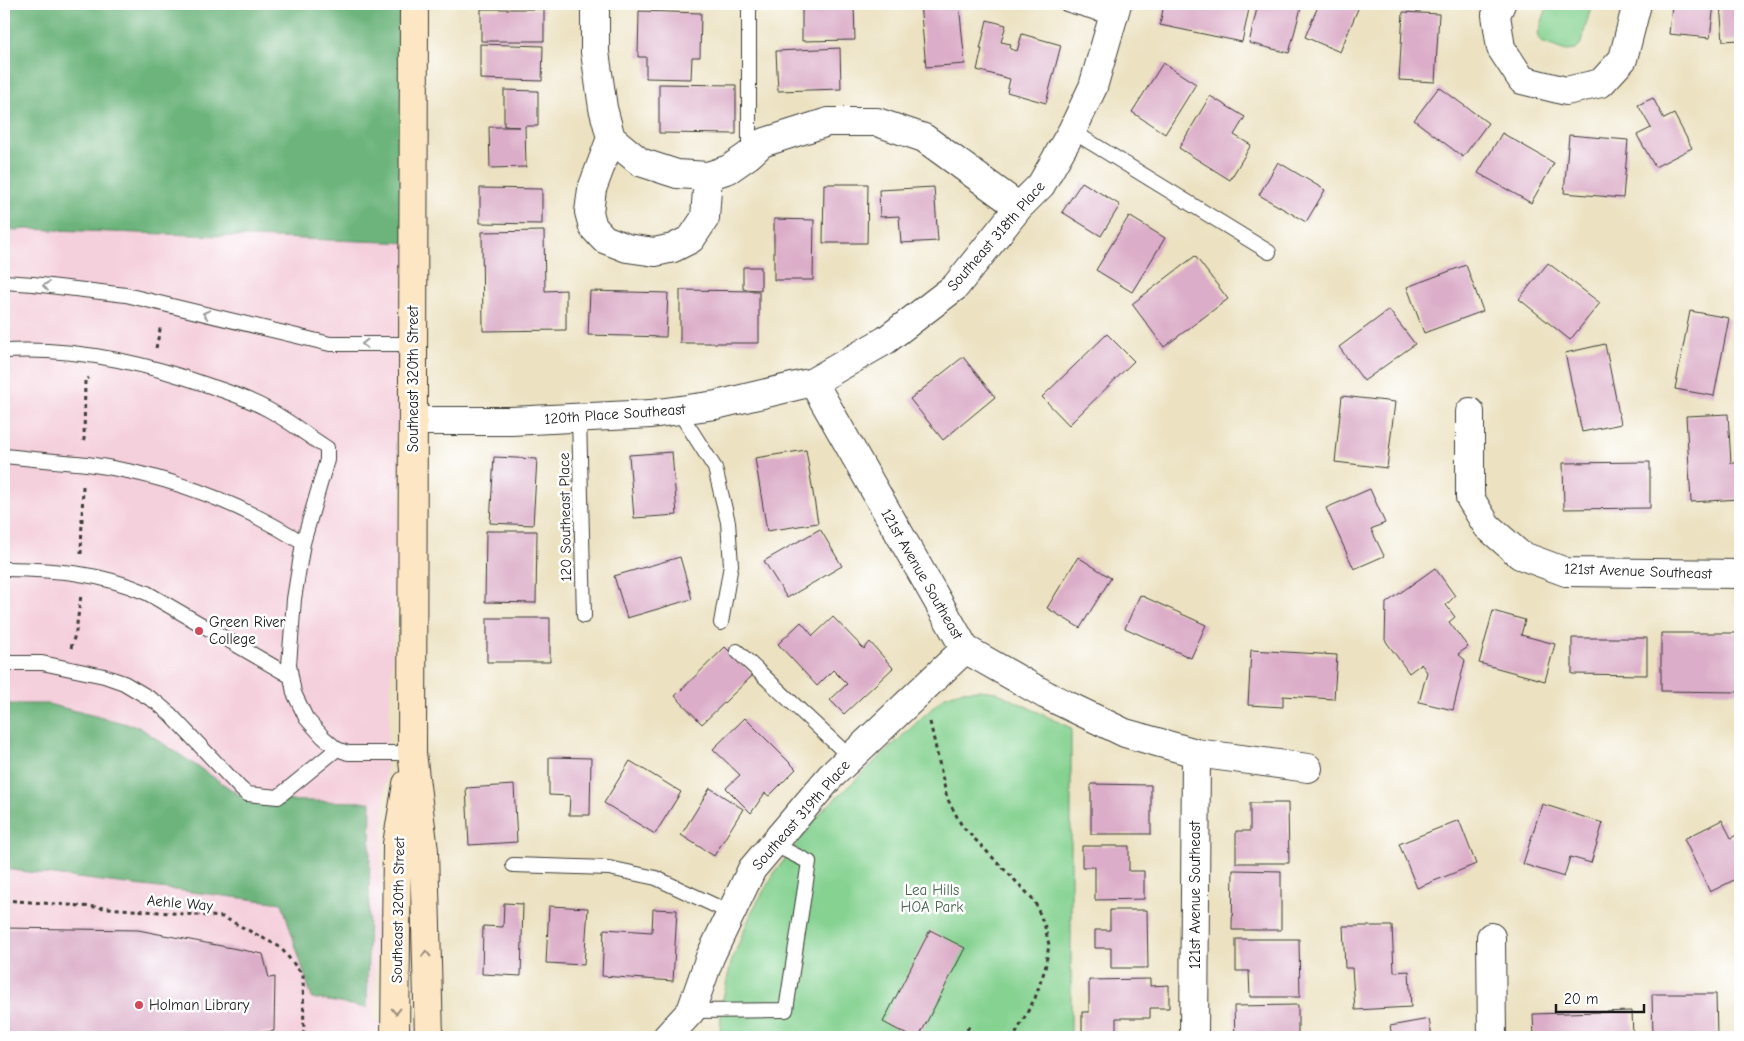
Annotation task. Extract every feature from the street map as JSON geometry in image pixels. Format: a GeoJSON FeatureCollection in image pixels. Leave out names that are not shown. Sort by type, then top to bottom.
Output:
{"type":"FeatureCollection","features":[{"type":"Feature","properties":{"kind":"street","name":"Southeast 320th Street"},"geometry":{"type":"LineString","coordinates":[[414,4],[412,753],[424,851],[429,1037]]}},
{"type":"Feature","properties":{"kind":"street"},"geometry":{"type":"LineString","coordinates":[[595,4],[595,52],[603,108],[611,138],[592,189],[589,212],[593,227],[604,238],[627,248],[655,252],[673,248],[691,238],[705,218],[708,176]]}},
{"type":"Feature","properties":{"kind":"street"},"geometry":{"type":"LineString","coordinates":[[1501,4],[1496,15],[1501,48],[1522,80],[1566,91],[1602,83],[1623,59],[1637,4]]}},
{"type":"Feature","properties":{"kind":"street","name":"Southeast 318th Place"},"geometry":{"type":"LineString","coordinates":[[813,382],[886,340],[955,287],[1019,208],[1041,185],[1072,131],[1093,87],[1116,11]]}},
{"type":"Feature","properties":{"kind":"street"},"geometry":{"type":"LineString","coordinates":[[611,138],[640,162],[677,174],[708,176],[729,169],[749,155],[762,142],[828,122],[877,122],[924,138],[1019,208]]}},
{"type":"Feature","properties":{"kind":"street","name":"120th Place Southeast"},"geometry":{"type":"LineString","coordinates":[[413,421],[511,421],[651,414],[716,405],[813,382]]}},
{"type":"Feature","properties":{"kind":"street","name":"121st Avenue Southeast"},"geometry":{"type":"LineString","coordinates":[[813,382],[965,649],[1046,695],[1125,733],[1196,753],[1308,768]]}},
{"type":"Feature","properties":{"kind":"street","name":"121st Avenue Southeast"},"geometry":{"type":"LineString","coordinates":[[1470,412],[1470,498],[1487,526],[1520,555],[1566,572],[1740,574]]}},
{"type":"Feature","properties":{"kind":"street","name":"Southeast 319th Place"},"geometry":{"type":"LineString","coordinates":[[667,1037],[691,1011],[710,956],[752,869],[830,777],[965,649]]}},
{"type":"Feature","properties":{"kind":"street","name":"Southeast 320th Street"},"geometry":{"type":"LineString","coordinates":[[395,1037],[397,844],[412,753]]}},
{"type":"Feature","properties":{"kind":"street","name":"121st Avenue Southeast"},"geometry":{"type":"LineString","coordinates":[[1194,1037],[1196,753]]}},
{"type":"Feature","properties":{"kind":"street"},"geometry":{"type":"LineString","coordinates":[[1491,937],[1492,1037]]}},
{"type":"Feature","properties":{"kind":"lane"},"geometry":{"type":"LineString","coordinates":[[749,4],[749,155]]}},
{"type":"Feature","properties":{"kind":"lane"},"geometry":{"type":"LineString","coordinates":[[1066,4],[1116,11]]}},
{"type":"Feature","properties":{"kind":"lane"},"geometry":{"type":"LineString","coordinates":[[1072,131],[1268,252]]}},
{"type":"Feature","properties":{"kind":"lane"},"geometry":{"type":"LineString","coordinates":[[4,282],[126,295],[330,344],[413,344]]}},
{"type":"Feature","properties":{"kind":"lane"},"geometry":{"type":"LineString","coordinates":[[4,351],[54,352],[99,357],[143,365],[186,377],[228,392],[269,410],[327,448],[327,460],[303,543],[294,599],[290,676],[294,693],[306,718],[337,749],[348,753],[412,753]]}},
{"type":"Feature","properties":{"kind":"lane"},"geometry":{"type":"LineString","coordinates":[[678,410],[715,468],[728,522],[731,565],[721,622]]}},
{"type":"Feature","properties":{"kind":"lane","name":"120 Southeast Place"},"geometry":{"type":"LineString","coordinates":[[579,417],[584,616]]}},
{"type":"Feature","properties":{"kind":"lane"},"geometry":{"type":"LineString","coordinates":[[4,456],[85,464],[155,478],[195,490],[235,506],[273,524],[303,543]]}},
{"type":"Feature","properties":{"kind":"lane"},"geometry":{"type":"LineString","coordinates":[[4,569],[56,570],[81,573],[127,585],[147,593],[290,676]]}},
{"type":"Feature","properties":{"kind":"lane"},"geometry":{"type":"LineString","coordinates":[[737,651],[851,758]]}},
{"type":"Feature","properties":{"kind":"lane"},"geometry":{"type":"LineString","coordinates":[[4,663],[42,663],[63,666],[104,676],[141,692],[170,714],[247,794],[278,797],[337,749]]}},
{"type":"Feature","properties":{"kind":"lane"},"geometry":{"type":"LineString","coordinates":[[691,1011],[786,1010],[809,862],[773,844]]}},
{"type":"Feature","properties":{"kind":"lane"},"geometry":{"type":"LineString","coordinates":[[513,865],[610,868],[656,878],[731,913]]}},
{"type":"Feature","properties":{"kind":"path"},"geometry":{"type":"LineString","coordinates":[[922,690],[947,798],[962,826],[1034,900],[1045,927],[1049,945],[1045,969],[1035,998],[1014,1037]]}},
{"type":"Feature","properties":{"kind":"path","name":"Aehle Way"},"geometry":{"type":"LineString","coordinates":[[4,900],[224,918],[280,947],[303,975],[304,1037]]}},
{"type":"Feature","properties":{"kind":"path"},"geometry":{"type":"LineString","coordinates":[[969,1037],[963,1036],[971,1023]]}},
{"type":"Feature","properties":{"kind":"shaded area","name":"Green River College"},"geometry":{"type":"Polygon","coordinates":[[[27,229],[414,243],[373,1020],[453,1036],[471,1037],[4,1037],[4,231],[27,229]]]}},
{"type":"Feature","properties":{"kind":"green space"},"geometry":{"type":"Polygon","coordinates":[[[4,4],[414,4],[414,243],[27,229],[4,231],[4,4]]]}},
{"type":"Feature","properties":{"kind":"green space"},"geometry":{"type":"Polygon","coordinates":[[[1548,4],[1592,4],[1580,46],[1576,50],[1566,51],[1541,42],[1538,34],[1548,4]]]}},
{"type":"Feature","properties":{"kind":"green space","name":"Lea Hills HOA Park"},"geometry":{"type":"Polygon","coordinates":[[[980,690],[996,692],[1071,728],[1071,1037],[720,1037],[721,1007],[731,963],[752,911],[775,872],[822,811],[945,696],[961,691],[980,690]]]}},
{"type":"Feature","properties":{"kind":"green space"},"geometry":{"type":"Polygon","coordinates":[[[4,704],[48,704],[139,727],[247,800],[371,802],[367,1008],[312,998],[282,903],[4,869],[4,704]]]}},
{"type":"Feature","properties":{"kind":"building"},"geometry":{"type":"Polygon","coordinates":[[[802,4],[854,4],[855,40],[802,41],[802,4]]]}},
{"type":"Feature","properties":{"kind":"building"},"geometry":{"type":"Polygon","coordinates":[[[920,4],[959,4],[965,64],[926,67],[920,4]]]}},
{"type":"Feature","properties":{"kind":"building"},"geometry":{"type":"Polygon","coordinates":[[[1164,4],[1250,4],[1242,42],[1160,25],[1164,4]]]}},
{"type":"Feature","properties":{"kind":"building"},"geometry":{"type":"Polygon","coordinates":[[[1258,4],[1302,4],[1289,53],[1249,43],[1258,4]]]}},
{"type":"Feature","properties":{"kind":"building"},"geometry":{"type":"Polygon","coordinates":[[[1319,4],[1360,4],[1340,52],[1305,37],[1319,4]]]}},
{"type":"Feature","properties":{"kind":"building"},"geometry":{"type":"Polygon","coordinates":[[[1672,4],[1714,4],[1710,38],[1669,34],[1672,4]]]}},
{"type":"Feature","properties":{"kind":"building"},"geometry":{"type":"Polygon","coordinates":[[[1720,4],[1740,4],[1740,40],[1723,41],[1720,4]]]}},
{"type":"Feature","properties":{"kind":"building"},"geometry":{"type":"Polygon","coordinates":[[[481,9],[544,9],[544,41],[481,41],[481,9]]]}},
{"type":"Feature","properties":{"kind":"building"},"geometry":{"type":"Polygon","coordinates":[[[639,11],[701,13],[700,57],[692,57],[691,79],[646,78],[646,57],[638,57],[639,11]]]}},
{"type":"Feature","properties":{"kind":"building"},"geometry":{"type":"Polygon","coordinates":[[[1403,12],[1439,14],[1435,82],[1399,80],[1403,12]]]}},
{"type":"Feature","properties":{"kind":"building"},"geometry":{"type":"Polygon","coordinates":[[[987,20],[1006,25],[1001,42],[1011,44],[1010,49],[1017,51],[1022,34],[1061,45],[1046,103],[1007,92],[1010,79],[977,70],[987,20]]]}},
{"type":"Feature","properties":{"kind":"building"},"geometry":{"type":"Polygon","coordinates":[[[480,44],[543,46],[542,81],[480,79],[480,44]]]}},
{"type":"Feature","properties":{"kind":"building"},"geometry":{"type":"Polygon","coordinates":[[[840,48],[841,89],[778,91],[776,51],[840,48]]]}},
{"type":"Feature","properties":{"kind":"building"},"geometry":{"type":"Polygon","coordinates":[[[1163,63],[1196,84],[1165,134],[1132,112],[1163,63]]]}},
{"type":"Feature","properties":{"kind":"building"},"geometry":{"type":"Polygon","coordinates":[[[659,84],[736,85],[736,134],[659,133],[659,84]]]}},
{"type":"Feature","properties":{"kind":"building"},"geometry":{"type":"Polygon","coordinates":[[[1439,87],[1488,123],[1463,157],[1414,120],[1439,87]]]}},
{"type":"Feature","properties":{"kind":"building"},"geometry":{"type":"Polygon","coordinates":[[[504,90],[538,91],[538,126],[525,126],[526,167],[490,168],[489,127],[520,127],[504,126],[504,90]]]}},
{"type":"Feature","properties":{"kind":"building"},"geometry":{"type":"Polygon","coordinates":[[[1210,96],[1245,117],[1234,135],[1251,145],[1230,180],[1179,148],[1210,96]]]}},
{"type":"Feature","properties":{"kind":"building"},"geometry":{"type":"Polygon","coordinates":[[[1653,98],[1664,119],[1674,114],[1692,148],[1655,167],[1637,135],[1651,128],[1638,105],[1653,98]]]}},
{"type":"Feature","properties":{"kind":"building"},"geometry":{"type":"Polygon","coordinates":[[[1502,133],[1554,163],[1531,203],[1478,173],[1502,133]]]}},
{"type":"Feature","properties":{"kind":"building"},"geometry":{"type":"Polygon","coordinates":[[[1569,135],[1628,140],[1623,198],[1564,193],[1569,135]]]}},
{"type":"Feature","properties":{"kind":"building"},"geometry":{"type":"Polygon","coordinates":[[[1278,162],[1325,190],[1306,222],[1259,195],[1278,162]]]}},
{"type":"Feature","properties":{"kind":"building"},"geometry":{"type":"Polygon","coordinates":[[[1082,182],[1120,205],[1101,236],[1062,212],[1082,182]]]}},
{"type":"Feature","properties":{"kind":"building"},"geometry":{"type":"Polygon","coordinates":[[[824,184],[868,184],[867,243],[823,243],[824,184]]]}},
{"type":"Feature","properties":{"kind":"building"},"geometry":{"type":"Polygon","coordinates":[[[934,187],[938,241],[901,243],[899,216],[880,217],[879,190],[934,187]]]}},
{"type":"Feature","properties":{"kind":"building"},"geometry":{"type":"Polygon","coordinates":[[[480,188],[542,189],[542,224],[480,223],[480,188]]]}},
{"type":"Feature","properties":{"kind":"building"},"geometry":{"type":"Polygon","coordinates":[[[1129,216],[1165,238],[1132,292],[1096,270],[1129,216]]]}},
{"type":"Feature","properties":{"kind":"building"},"geometry":{"type":"Polygon","coordinates":[[[774,219],[814,220],[813,280],[774,280],[774,219]]]}},
{"type":"Feature","properties":{"kind":"building"},"geometry":{"type":"Polygon","coordinates":[[[544,231],[545,291],[566,290],[566,330],[483,331],[482,232],[544,231]]]}},
{"type":"Feature","properties":{"kind":"building"},"geometry":{"type":"Polygon","coordinates":[[[1195,256],[1228,299],[1164,347],[1132,304],[1195,256]]]}},
{"type":"Feature","properties":{"kind":"building"},"geometry":{"type":"Polygon","coordinates":[[[1548,263],[1600,303],[1570,340],[1519,299],[1548,263]]]}},
{"type":"Feature","properties":{"kind":"building"},"geometry":{"type":"Polygon","coordinates":[[[1466,265],[1483,311],[1424,333],[1407,287],[1466,265]]]}},
{"type":"Feature","properties":{"kind":"building"},"geometry":{"type":"Polygon","coordinates":[[[743,267],[761,267],[761,290],[743,289],[743,267]]]}},
{"type":"Feature","properties":{"kind":"building"},"geometry":{"type":"Polygon","coordinates":[[[680,290],[759,291],[759,343],[680,343],[680,290]]]}},
{"type":"Feature","properties":{"kind":"building"},"geometry":{"type":"Polygon","coordinates":[[[590,291],[668,293],[666,337],[588,335],[590,291]]]}},
{"type":"Feature","properties":{"kind":"building"},"geometry":{"type":"Polygon","coordinates":[[[1389,310],[1415,344],[1364,381],[1339,347],[1389,310]]]}},
{"type":"Feature","properties":{"kind":"building"},"geometry":{"type":"Polygon","coordinates":[[[1690,311],[1729,318],[1714,396],[1675,389],[1690,311]]]}},
{"type":"Feature","properties":{"kind":"building"},"geometry":{"type":"Polygon","coordinates":[[[1107,334],[1134,361],[1069,425],[1042,397],[1107,334]]]}},
{"type":"Feature","properties":{"kind":"building"},"geometry":{"type":"Polygon","coordinates":[[[1605,344],[1621,424],[1582,432],[1565,353],[1605,344]]]}},
{"type":"Feature","properties":{"kind":"building"},"geometry":{"type":"Polygon","coordinates":[[[963,357],[995,397],[943,440],[910,399],[963,357]]]}},
{"type":"Feature","properties":{"kind":"building"},"geometry":{"type":"Polygon","coordinates":[[[1342,396],[1395,402],[1387,468],[1335,462],[1342,396]]]}},
{"type":"Feature","properties":{"kind":"building"},"geometry":{"type":"Polygon","coordinates":[[[1728,414],[1731,463],[1740,463],[1740,499],[1691,502],[1686,416],[1728,414]]]}},
{"type":"Feature","properties":{"kind":"building"},"geometry":{"type":"Polygon","coordinates":[[[806,450],[818,523],[767,531],[755,458],[806,450]]]}},
{"type":"Feature","properties":{"kind":"building"},"geometry":{"type":"Polygon","coordinates":[[[672,452],[677,515],[634,518],[629,455],[672,452]]]}},
{"type":"Feature","properties":{"kind":"building"},"geometry":{"type":"Polygon","coordinates":[[[494,457],[537,459],[533,525],[490,523],[494,457]]]}},
{"type":"Feature","properties":{"kind":"building"},"geometry":{"type":"Polygon","coordinates":[[[1650,462],[1650,508],[1564,509],[1563,463],[1650,462]]]}},
{"type":"Feature","properties":{"kind":"building"},"geometry":{"type":"Polygon","coordinates":[[[1370,489],[1385,523],[1371,529],[1384,556],[1354,569],[1326,508],[1370,489]]]}},
{"type":"Feature","properties":{"kind":"building"},"geometry":{"type":"Polygon","coordinates":[[[820,529],[842,566],[787,598],[764,561],[820,529]]]}},
{"type":"Feature","properties":{"kind":"building"},"geometry":{"type":"Polygon","coordinates":[[[486,531],[537,531],[536,603],[485,602],[486,531]]]}},
{"type":"Feature","properties":{"kind":"building"},"geometry":{"type":"Polygon","coordinates":[[[680,557],[692,599],[627,618],[614,576],[680,557]]]}},
{"type":"Feature","properties":{"kind":"building"},"geometry":{"type":"Polygon","coordinates":[[[1078,557],[1111,578],[1080,628],[1047,608],[1078,557]]]}},
{"type":"Feature","properties":{"kind":"building"},"geometry":{"type":"Polygon","coordinates":[[[1435,568],[1455,596],[1446,605],[1455,617],[1449,622],[1468,647],[1458,654],[1465,660],[1453,710],[1419,702],[1427,672],[1421,664],[1409,673],[1385,640],[1386,603],[1435,568]]]}},
{"type":"Feature","properties":{"kind":"building"},"geometry":{"type":"Polygon","coordinates":[[[1140,595],[1206,625],[1191,658],[1125,628],[1140,595]]]}},
{"type":"Feature","properties":{"kind":"building"},"geometry":{"type":"Polygon","coordinates":[[[1493,611],[1525,620],[1521,635],[1555,644],[1545,681],[1479,663],[1493,611]]]}},
{"type":"Feature","properties":{"kind":"building"},"geometry":{"type":"Polygon","coordinates":[[[833,617],[864,649],[870,642],[893,668],[844,714],[830,700],[847,684],[833,670],[817,686],[778,644],[801,622],[813,636],[833,617]]]}},
{"type":"Feature","properties":{"kind":"building"},"geometry":{"type":"Polygon","coordinates":[[[487,618],[550,618],[550,662],[487,662],[487,618]]]}},
{"type":"Feature","properties":{"kind":"building"},"geometry":{"type":"Polygon","coordinates":[[[1661,633],[1740,633],[1739,692],[1661,691],[1661,633]]]}},
{"type":"Feature","properties":{"kind":"building"},"geometry":{"type":"Polygon","coordinates":[[[1572,638],[1647,638],[1647,675],[1572,674],[1572,638]]]}},
{"type":"Feature","properties":{"kind":"building"},"geometry":{"type":"Polygon","coordinates":[[[725,647],[753,675],[702,724],[675,696],[725,647]]]}},
{"type":"Feature","properties":{"kind":"building"},"geometry":{"type":"Polygon","coordinates":[[[1251,650],[1337,655],[1334,699],[1283,696],[1283,707],[1248,705],[1251,650]]]}},
{"type":"Feature","properties":{"kind":"building"},"geometry":{"type":"Polygon","coordinates":[[[745,718],[796,769],[769,796],[765,793],[751,813],[726,788],[740,775],[713,749],[745,718]]]}},
{"type":"Feature","properties":{"kind":"building"},"geometry":{"type":"Polygon","coordinates":[[[549,757],[591,758],[590,815],[569,815],[570,796],[549,795],[549,757]]]}},
{"type":"Feature","properties":{"kind":"building"},"geometry":{"type":"Polygon","coordinates":[[[630,761],[681,792],[655,834],[604,803],[630,761]]]}},
{"type":"Feature","properties":{"kind":"building"},"geometry":{"type":"Polygon","coordinates":[[[1091,784],[1151,785],[1151,834],[1091,834],[1091,784]]]}},
{"type":"Feature","properties":{"kind":"building"},"geometry":{"type":"Polygon","coordinates":[[[514,785],[517,842],[469,845],[466,788],[514,785]]]}},
{"type":"Feature","properties":{"kind":"building"},"geometry":{"type":"Polygon","coordinates":[[[710,788],[743,809],[714,856],[681,835],[710,788]]]}},
{"type":"Feature","properties":{"kind":"building"},"geometry":{"type":"Polygon","coordinates":[[[1250,803],[1288,803],[1289,863],[1236,863],[1236,831],[1250,831],[1250,803]]]}},
{"type":"Feature","properties":{"kind":"building"},"geometry":{"type":"Polygon","coordinates":[[[1542,804],[1603,823],[1591,863],[1570,857],[1564,877],[1523,864],[1542,804]]]}},
{"type":"Feature","properties":{"kind":"building"},"geometry":{"type":"Polygon","coordinates":[[[1459,820],[1476,864],[1417,888],[1399,844],[1459,820]]]}},
{"type":"Feature","properties":{"kind":"building"},"geometry":{"type":"Polygon","coordinates":[[[1722,820],[1731,838],[1740,833],[1740,877],[1710,892],[1684,839],[1722,820]]]}},
{"type":"Feature","properties":{"kind":"building"},"geometry":{"type":"Polygon","coordinates":[[[1082,846],[1129,846],[1129,871],[1144,871],[1144,899],[1095,900],[1095,867],[1082,867],[1082,846]]]}},
{"type":"Feature","properties":{"kind":"building"},"geometry":{"type":"Polygon","coordinates":[[[1233,870],[1281,871],[1281,930],[1232,930],[1233,870]]]}},
{"type":"Feature","properties":{"kind":"building"},"geometry":{"type":"Polygon","coordinates":[[[504,903],[523,904],[521,976],[482,974],[483,926],[503,927],[504,903]]]}},
{"type":"Feature","properties":{"kind":"building"},"geometry":{"type":"Polygon","coordinates":[[[549,906],[588,908],[584,965],[546,963],[549,906]]]}},
{"type":"Feature","properties":{"kind":"building"},"geometry":{"type":"Polygon","coordinates":[[[653,909],[677,910],[673,981],[602,976],[604,929],[652,932],[653,909]]]}},
{"type":"Feature","properties":{"kind":"building"},"geometry":{"type":"Polygon","coordinates":[[[1110,910],[1147,910],[1148,968],[1111,968],[1111,948],[1095,948],[1095,930],[1110,930],[1110,910]]]}},
{"type":"Feature","properties":{"kind":"building"},"geometry":{"type":"Polygon","coordinates":[[[1343,926],[1392,926],[1394,972],[1409,971],[1411,1007],[1355,1010],[1352,968],[1345,968],[1343,926]]]}},
{"type":"Feature","properties":{"kind":"building","name":"Holman Library"},"geometry":{"type":"Polygon","coordinates":[[[4,928],[138,930],[263,954],[269,978],[275,977],[274,1031],[245,1035],[245,1037],[4,1037],[4,928]]]}},
{"type":"Feature","properties":{"kind":"building"},"geometry":{"type":"Polygon","coordinates":[[[930,930],[965,948],[919,1037],[911,1037],[883,1022],[930,930]]]}},
{"type":"Feature","properties":{"kind":"building"},"geometry":{"type":"Polygon","coordinates":[[[1236,939],[1299,939],[1300,997],[1250,997],[1249,971],[1236,971],[1236,939]]]}},
{"type":"Feature","properties":{"kind":"building"},"geometry":{"type":"Polygon","coordinates":[[[1150,979],[1150,986],[1169,985],[1169,1008],[1150,1008],[1150,1018],[1116,1018],[1116,1034],[1145,1034],[1145,1037],[1082,1037],[1082,1012],[1089,1012],[1089,980],[1150,979]]]}},
{"type":"Feature","properties":{"kind":"building"},"geometry":{"type":"Polygon","coordinates":[[[1652,994],[1716,994],[1717,1037],[1653,1037],[1652,994]]]}},
{"type":"Feature","properties":{"kind":"building"},"geometry":{"type":"Polygon","coordinates":[[[1298,1005],[1298,1037],[1235,1037],[1234,1006],[1298,1005]]]}},
{"type":"Feature","properties":{"kind":"building"},"geometry":{"type":"Polygon","coordinates":[[[1632,1011],[1633,1037],[1534,1037],[1533,1014],[1632,1011]]]}},
{"type":"Feature","properties":{"kind":"building"},"geometry":{"type":"Polygon","coordinates":[[[1429,1019],[1432,1037],[1392,1037],[1390,1026],[1429,1019]]]}},
{"type":"Feature","properties":{"kind":"place","name":"Green River College"},"geometry":{"type":"Point","coordinates":[199,631]}},
{"type":"Feature","properties":{"kind":"place","name":"Holman Library"},"geometry":{"type":"Point","coordinates":[139,1005]}}]}
